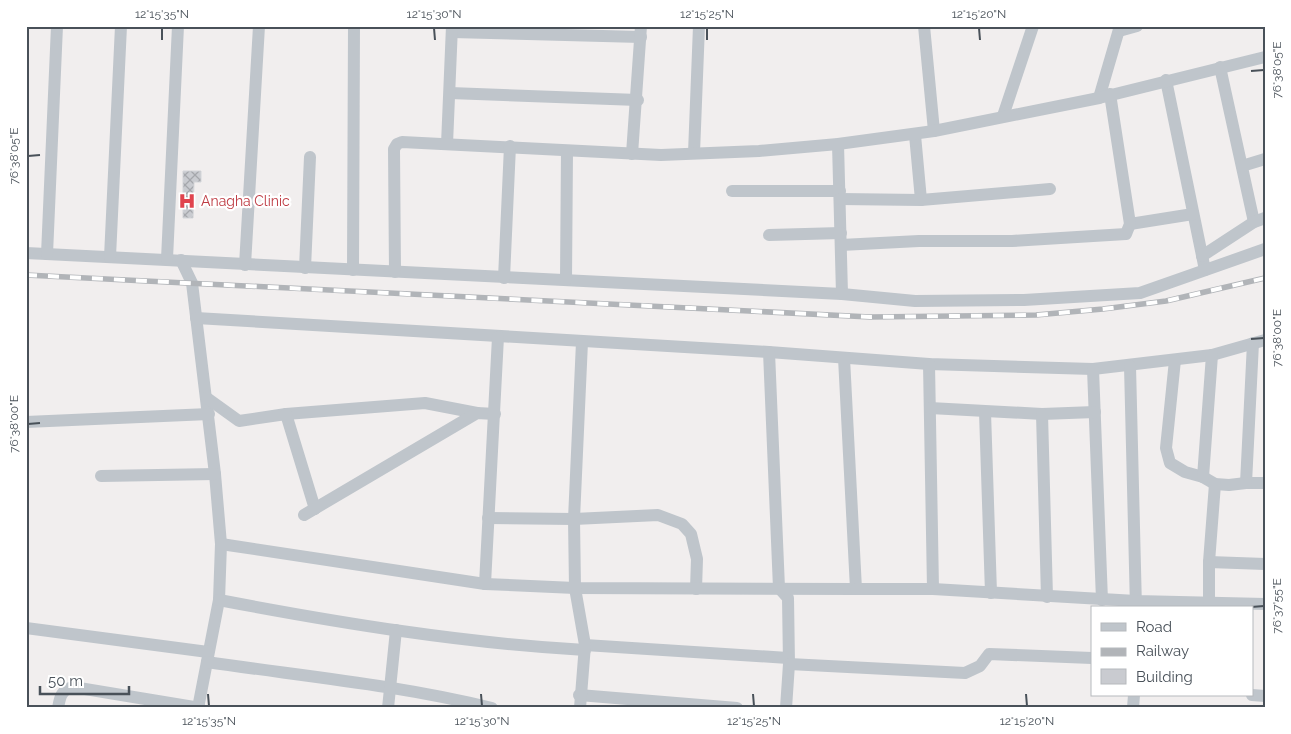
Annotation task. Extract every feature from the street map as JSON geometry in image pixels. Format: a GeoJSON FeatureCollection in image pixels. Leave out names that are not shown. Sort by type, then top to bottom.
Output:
{"type":"FeatureCollection","features":[{"type":"Feature","properties":{"kind":"street"},"geometry":{"type":"LineString","coordinates":[[47,254],[57,26]]}},
{"type":"Feature","properties":{"kind":"street"},"geometry":{"type":"LineString","coordinates":[[110,257],[121,26]]}},
{"type":"Feature","properties":{"kind":"street"},"geometry":{"type":"LineString","coordinates":[[167,259],[178,26]]}},
{"type":"Feature","properties":{"kind":"street"},"geometry":{"type":"LineString","coordinates":[[245,265],[259,26]]}},
{"type":"Feature","properties":{"kind":"street"},"geometry":{"type":"LineString","coordinates":[[353,270],[354,26]]}},
{"type":"Feature","properties":{"kind":"street"},"geometry":{"type":"LineString","coordinates":[[694,153],[699,26]]}},
{"type":"Feature","properties":{"kind":"street"},"geometry":{"type":"LineString","coordinates":[[924,26],[934,132]]}},
{"type":"Feature","properties":{"kind":"street"},"geometry":{"type":"LineString","coordinates":[[1002,116],[1033,26]]}},
{"type":"Feature","properties":{"kind":"street"},"geometry":{"type":"LineString","coordinates":[[769,235],[919,241],[1012,241],[1126,234],[1130,224],[1104,96],[1120,28],[1137,26]]}},
{"type":"Feature","properties":{"kind":"street"},"geometry":{"type":"LineString","coordinates":[[447,144],[452,29],[641,32],[638,100],[632,154]]}},
{"type":"Feature","properties":{"kind":"street"},"geometry":{"type":"LineString","coordinates":[[394,272],[394,149],[402,142],[510,146],[632,154],[759,151],[838,144],[934,132],[1002,116],[1104,96],[1220,67],[1265,58]]}},
{"type":"Feature","properties":{"kind":"street"},"geometry":{"type":"LineString","coordinates":[[1202,256],[1259,220],[1242,166],[1220,67]]}},
{"type":"Feature","properties":{"kind":"street"},"geometry":{"type":"LineString","coordinates":[[1166,80],[1205,270]]}},
{"type":"Feature","properties":{"kind":"street"},"geometry":{"type":"LineString","coordinates":[[450,93],[638,100]]}},
{"type":"Feature","properties":{"kind":"street"},"geometry":{"type":"LineString","coordinates":[[915,135],[921,200]]}},
{"type":"Feature","properties":{"kind":"street"},"geometry":{"type":"LineString","coordinates":[[838,144],[842,294]]}},
{"type":"Feature","properties":{"kind":"street"},"geometry":{"type":"LineString","coordinates":[[504,278],[510,146]]}},
{"type":"Feature","properties":{"kind":"street"},"geometry":{"type":"LineString","coordinates":[[566,280],[567,151]]}},
{"type":"Feature","properties":{"kind":"street"},"geometry":{"type":"LineString","coordinates":[[305,268],[310,157]]}},
{"type":"Feature","properties":{"kind":"street"},"geometry":{"type":"LineString","coordinates":[[1242,166],[1265,159]]}},
{"type":"Feature","properties":{"kind":"street"},"geometry":{"type":"LineString","coordinates":[[732,191],[921,200],[1050,189]]}},
{"type":"Feature","properties":{"kind":"street"},"geometry":{"type":"LineString","coordinates":[[1130,224],[1193,214]]}},
{"type":"Feature","properties":{"kind":"street"},"geometry":{"type":"LineString","coordinates":[[26,253],[842,294],[915,301],[1024,300],[1140,293],[1265,249]]}},
{"type":"Feature","properties":{"kind":"street"},"geometry":{"type":"LineString","coordinates":[[58,708],[61,694],[65,689],[73,687],[199,708],[219,600],[221,544],[209,414],[192,283],[181,260]]}},
{"type":"Feature","properties":{"kind":"street"},"geometry":{"type":"LineString","coordinates":[[196,318],[769,352],[929,364],[1093,369],[1212,355],[1259,341],[1246,483]]}},
{"type":"Feature","properties":{"kind":"street"},"geometry":{"type":"LineString","coordinates":[[485,584],[496,414],[498,337]]}},
{"type":"Feature","properties":{"kind":"street"},"geometry":{"type":"LineString","coordinates":[[580,708],[585,648],[575,588],[574,519],[582,342]]}},
{"type":"Feature","properties":{"kind":"street"},"geometry":{"type":"LineString","coordinates":[[769,352],[779,588],[788,598],[786,708]]}},
{"type":"Feature","properties":{"kind":"street"},"geometry":{"type":"LineString","coordinates":[[1203,477],[1212,355]]}},
{"type":"Feature","properties":{"kind":"street"},"geometry":{"type":"LineString","coordinates":[[844,358],[856,589]]}},
{"type":"Feature","properties":{"kind":"street"},"geometry":{"type":"LineString","coordinates":[[1175,360],[1166,448],[1170,463],[1185,472],[1203,477],[1215,484],[1265,483]]}},
{"type":"Feature","properties":{"kind":"street"},"geometry":{"type":"LineString","coordinates":[[929,364],[933,589]]}},
{"type":"Feature","properties":{"kind":"street"},"geometry":{"type":"LineString","coordinates":[[1130,366],[1136,605]]}},
{"type":"Feature","properties":{"kind":"street"},"geometry":{"type":"LineString","coordinates":[[1093,369],[1102,600]]}},
{"type":"Feature","properties":{"kind":"street"},"geometry":{"type":"LineString","coordinates":[[207,398],[239,420],[286,414],[425,403],[477,413],[496,414]]}},
{"type":"Feature","properties":{"kind":"street"},"geometry":{"type":"LineString","coordinates":[[930,408],[1042,414],[1095,412]]}},
{"type":"Feature","properties":{"kind":"street"},"geometry":{"type":"LineString","coordinates":[[985,412],[991,593]]}},
{"type":"Feature","properties":{"kind":"street"},"geometry":{"type":"LineString","coordinates":[[304,515],[477,413]]}},
{"type":"Feature","properties":{"kind":"street"},"geometry":{"type":"LineString","coordinates":[[26,422],[209,414]]}},
{"type":"Feature","properties":{"kind":"street"},"geometry":{"type":"LineString","coordinates":[[286,414],[315,509]]}},
{"type":"Feature","properties":{"kind":"street"},"geometry":{"type":"LineString","coordinates":[[1042,414],[1047,597]]}},
{"type":"Feature","properties":{"kind":"street"},"geometry":{"type":"LineString","coordinates":[[101,476],[215,474]]}},
{"type":"Feature","properties":{"kind":"street"},"geometry":{"type":"LineString","coordinates":[[1209,602],[1209,562],[1215,484]]}},
{"type":"Feature","properties":{"kind":"street"},"geometry":{"type":"LineString","coordinates":[[488,518],[574,519],[658,514],[682,524],[692,534],[697,559],[696,589]]}},
{"type":"Feature","properties":{"kind":"street"},"geometry":{"type":"LineString","coordinates":[[221,544],[485,584],[575,588],[933,589],[1102,600],[1136,605],[1209,602],[1265,604]]}},
{"type":"Feature","properties":{"kind":"street"},"geometry":{"type":"LineString","coordinates":[[1209,562],[1265,564]]}},
{"type":"Feature","properties":{"kind":"street"},"geometry":{"type":"LineString","coordinates":[[219,600],[324,620],[519,646],[585,648],[965,673],[980,666],[989,654],[1091,658]]}},
{"type":"Feature","properties":{"kind":"street"},"geometry":{"type":"LineString","coordinates":[[26,628],[450,698],[492,708]]}},
{"type":"Feature","properties":{"kind":"street"},"geometry":{"type":"LineString","coordinates":[[388,708],[396,630]]}},
{"type":"Feature","properties":{"kind":"street"},"geometry":{"type":"LineString","coordinates":[[580,694],[737,708]]}},
{"type":"Feature","properties":{"kind":"building"},"geometry":{"type":"Polygon","coordinates":[[[183,171],[201,171],[201,182],[194,182],[193,218],[183,218],[183,171]]]}},
{"type":"Feature","properties":{"kind":"railway"},"geometry":{"type":"LineString","coordinates":[[26,275],[870,317],[1036,315],[1103,309],[1166,301],[1265,278]]}},
{"type":"Feature","properties":{"kind":"place","name":"Anagha Clinic"},"geometry":{"type":"Point","coordinates":[187,201]}}]}
